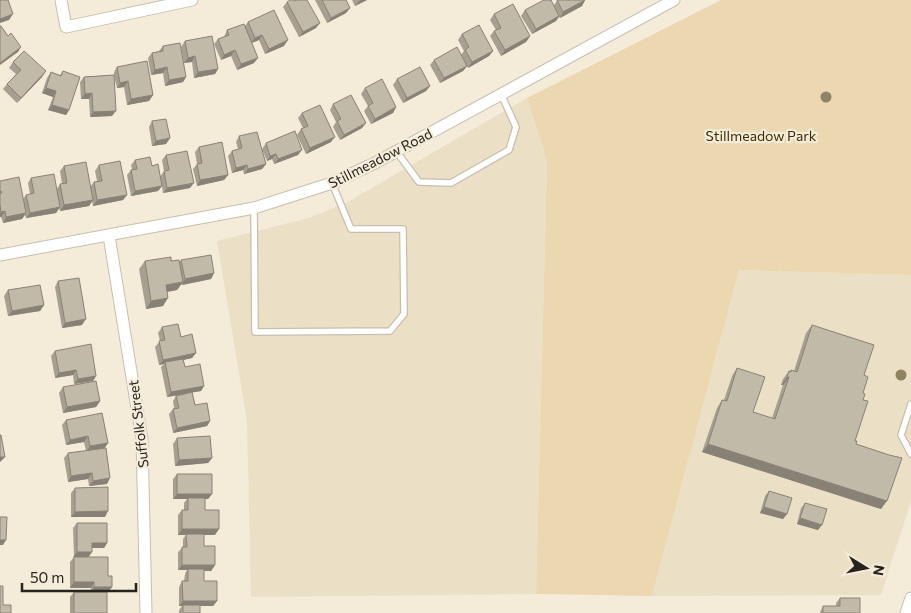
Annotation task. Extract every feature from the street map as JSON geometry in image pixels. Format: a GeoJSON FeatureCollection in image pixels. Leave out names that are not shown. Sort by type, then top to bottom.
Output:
{"type":"FeatureCollection","features":[{"type":"Feature","properties":{"kind":"street"},"geometry":{"type":"LineString","coordinates":[[61,0],[66,27],[192,0]]}},
{"type":"Feature","properties":{"kind":"street","name":"Stillmeadow Road"},"geometry":{"type":"LineString","coordinates":[[0,256],[254,208],[332,184],[674,0]]}},
{"type":"Feature","properties":{"kind":"street","name":"Suffolk Street"},"geometry":{"type":"LineString","coordinates":[[109,236],[142,439],[146,613]]}},
{"type":"Feature","properties":{"kind":"street"},"geometry":{"type":"LineString","coordinates":[[906,613],[911,598]]}},
{"type":"Feature","properties":{"kind":"lane"},"geometry":{"type":"LineString","coordinates":[[396,151],[419,182],[451,184],[509,150],[516,127],[501,94]]}},
{"type":"Feature","properties":{"kind":"lane"},"geometry":{"type":"LineString","coordinates":[[254,208],[255,332],[390,332],[404,314],[403,229],[351,229],[332,184]]}},
{"type":"Feature","properties":{"kind":"lane"},"geometry":{"type":"LineString","coordinates":[[911,404],[901,435],[911,454]]}},
{"type":"Feature","properties":{"kind":"shaded area"},"geometry":{"type":"Polygon","coordinates":[[[527,98],[547,161],[536,594],[251,597],[247,421],[217,241],[309,218],[346,203],[527,98]]]}},
{"type":"Feature","properties":{"kind":"shaded area"},"geometry":{"type":"Polygon","coordinates":[[[739,270],[911,275],[911,501],[881,595],[652,596],[739,270]]]}},
{"type":"Feature","properties":{"kind":"green space","name":"Stillmeadow Park"},"geometry":{"type":"Polygon","coordinates":[[[721,0],[911,0],[911,275],[739,270],[652,596],[536,594],[547,161],[527,98],[721,0]]]}},
{"type":"Feature","properties":{"kind":"building"},"geometry":{"type":"Polygon","coordinates":[[[0,0],[8,0],[13,14],[0,19],[0,0]]]}},
{"type":"Feature","properties":{"kind":"building"},"geometry":{"type":"Polygon","coordinates":[[[290,0],[307,0],[320,23],[303,32],[287,2],[290,0]]]}},
{"type":"Feature","properties":{"kind":"building"},"geometry":{"type":"Polygon","coordinates":[[[322,0],[346,0],[350,8],[331,18],[322,0]]]}},
{"type":"Feature","properties":{"kind":"building"},"geometry":{"type":"Polygon","coordinates":[[[544,0],[551,0],[559,16],[536,29],[525,10],[544,0]]]}},
{"type":"Feature","properties":{"kind":"building"},"geometry":{"type":"Polygon","coordinates":[[[557,0],[585,0],[563,12],[557,0]]]}},
{"type":"Feature","properties":{"kind":"building"},"geometry":{"type":"Polygon","coordinates":[[[513,4],[530,36],[505,50],[494,31],[501,28],[494,14],[513,4]]]}},
{"type":"Feature","properties":{"kind":"building"},"geometry":{"type":"Polygon","coordinates":[[[274,10],[288,40],[269,49],[262,35],[255,38],[248,22],[274,10]]]}},
{"type":"Feature","properties":{"kind":"building"},"geometry":{"type":"Polygon","coordinates":[[[244,24],[258,58],[241,64],[235,50],[224,55],[218,39],[229,35],[227,30],[244,24]]]}},
{"type":"Feature","properties":{"kind":"building"},"geometry":{"type":"Polygon","coordinates":[[[479,25],[493,51],[472,62],[465,50],[469,47],[462,34],[479,25]]]}},
{"type":"Feature","properties":{"kind":"building"},"geometry":{"type":"Polygon","coordinates":[[[0,26],[8,36],[11,33],[21,47],[0,63],[0,26]]]}},
{"type":"Feature","properties":{"kind":"building"},"geometry":{"type":"Polygon","coordinates":[[[212,36],[218,69],[198,72],[195,56],[188,58],[185,41],[212,36]]]}},
{"type":"Feature","properties":{"kind":"building"},"geometry":{"type":"Polygon","coordinates":[[[180,43],[186,77],[169,80],[167,67],[155,70],[152,53],[163,51],[163,46],[180,43]]]}},
{"type":"Feature","properties":{"kind":"building"},"geometry":{"type":"Polygon","coordinates":[[[457,47],[467,66],[444,78],[434,60],[457,47]]]}},
{"type":"Feature","properties":{"kind":"building"},"geometry":{"type":"Polygon","coordinates":[[[24,51],[46,71],[21,98],[7,84],[21,70],[13,62],[24,51]]]}},
{"type":"Feature","properties":{"kind":"building"},"geometry":{"type":"Polygon","coordinates":[[[147,61],[153,95],[131,99],[128,81],[120,83],[117,67],[147,61]]]}},
{"type":"Feature","properties":{"kind":"building"},"geometry":{"type":"Polygon","coordinates":[[[420,67],[430,86],[407,98],[397,79],[420,67]]]}},
{"type":"Feature","properties":{"kind":"building"},"geometry":{"type":"Polygon","coordinates":[[[63,71],[80,77],[69,110],[52,105],[56,91],[46,88],[51,72],[61,76],[63,71]]]}},
{"type":"Feature","properties":{"kind":"building"},"geometry":{"type":"Polygon","coordinates":[[[114,75],[116,111],[93,112],[92,93],[85,94],[84,77],[114,75]]]}},
{"type":"Feature","properties":{"kind":"building"},"geometry":{"type":"Polygon","coordinates":[[[382,79],[396,107],[375,119],[368,106],[373,103],[365,88],[382,79]]]}},
{"type":"Feature","properties":{"kind":"building"},"geometry":{"type":"Polygon","coordinates":[[[351,95],[366,123],[344,135],[337,121],[341,119],[333,104],[351,95]]]}},
{"type":"Feature","properties":{"kind":"building"},"geometry":{"type":"Polygon","coordinates":[[[320,105],[335,137],[310,148],[301,129],[308,126],[302,113],[320,105]]]}},
{"type":"Feature","properties":{"kind":"building"},"geometry":{"type":"Polygon","coordinates":[[[166,119],[170,138],[156,141],[152,121],[166,119]]]}},
{"type":"Feature","properties":{"kind":"building"},"geometry":{"type":"Polygon","coordinates":[[[295,131],[302,150],[278,159],[276,154],[270,156],[266,143],[295,131]]]}},
{"type":"Feature","properties":{"kind":"building"},"geometry":{"type":"Polygon","coordinates":[[[257,132],[266,164],[248,169],[247,165],[236,168],[232,151],[242,148],[239,136],[257,132]]]}},
{"type":"Feature","properties":{"kind":"building"},"geometry":{"type":"Polygon","coordinates":[[[222,142],[228,175],[200,180],[197,164],[202,163],[199,147],[222,142]]]}},
{"type":"Feature","properties":{"kind":"building"},"geometry":{"type":"Polygon","coordinates":[[[187,151],[194,183],[167,188],[164,171],[169,170],[166,155],[187,151]]]}},
{"type":"Feature","properties":{"kind":"building"},"geometry":{"type":"Polygon","coordinates":[[[150,157],[152,166],[158,164],[162,186],[135,191],[131,170],[137,169],[135,160],[150,157]]]}},
{"type":"Feature","properties":{"kind":"building"},"geometry":{"type":"Polygon","coordinates":[[[120,161],[127,195],[97,200],[94,182],[102,181],[99,165],[120,161]]]}},
{"type":"Feature","properties":{"kind":"building"},"geometry":{"type":"Polygon","coordinates":[[[86,162],[93,200],[64,205],[60,184],[67,183],[64,166],[86,162]]]}},
{"type":"Feature","properties":{"kind":"building"},"geometry":{"type":"Polygon","coordinates":[[[54,174],[60,207],[30,213],[26,195],[34,193],[31,178],[54,174]]]}},
{"type":"Feature","properties":{"kind":"building"},"geometry":{"type":"Polygon","coordinates":[[[19,177],[26,213],[6,217],[5,211],[1,212],[0,193],[2,193],[0,192],[0,181],[19,177]]]}},
{"type":"Feature","properties":{"kind":"building"},"geometry":{"type":"Polygon","coordinates":[[[211,255],[214,273],[185,279],[181,260],[211,255]]]}},
{"type":"Feature","properties":{"kind":"building"},"geometry":{"type":"Polygon","coordinates":[[[171,257],[171,261],[179,260],[183,282],[166,285],[168,298],[151,301],[145,261],[171,257]]]}},
{"type":"Feature","properties":{"kind":"building"},"geometry":{"type":"Polygon","coordinates":[[[79,278],[86,319],[65,323],[58,281],[79,278]]]}},
{"type":"Feature","properties":{"kind":"building"},"geometry":{"type":"Polygon","coordinates":[[[40,285],[44,305],[12,311],[8,290],[40,285]]]}},
{"type":"Feature","properties":{"kind":"building"},"geometry":{"type":"Polygon","coordinates":[[[178,324],[181,337],[192,334],[196,353],[163,360],[159,341],[165,340],[162,327],[178,324]]]}},
{"type":"Feature","properties":{"kind":"building"},"geometry":{"type":"Polygon","coordinates":[[[812,325],[874,345],[864,375],[868,377],[863,400],[868,401],[855,441],[857,441],[856,444],[902,458],[887,501],[708,444],[722,400],[727,401],[737,368],[765,377],[753,412],[775,419],[789,377],[787,377],[789,371],[797,372],[812,325]]]}},
{"type":"Feature","properties":{"kind":"building"},"geometry":{"type":"Polygon","coordinates":[[[91,344],[96,376],[78,379],[76,370],[59,373],[55,351],[91,344]]]}},
{"type":"Feature","properties":{"kind":"building"},"geometry":{"type":"Polygon","coordinates":[[[183,359],[185,367],[200,364],[204,386],[171,392],[165,362],[183,359]]]}},
{"type":"Feature","properties":{"kind":"building"},"geometry":{"type":"Polygon","coordinates":[[[96,381],[100,401],[67,407],[63,387],[96,381]]]}},
{"type":"Feature","properties":{"kind":"building"},"geometry":{"type":"Polygon","coordinates":[[[192,392],[195,405],[207,403],[210,421],[177,428],[173,409],[179,408],[176,396],[192,392]]]}},
{"type":"Feature","properties":{"kind":"building"},"geometry":{"type":"Polygon","coordinates":[[[102,413],[108,443],[90,446],[88,436],[70,440],[66,420],[102,413]]]}},
{"type":"Feature","properties":{"kind":"building"},"geometry":{"type":"Polygon","coordinates":[[[1,435],[5,457],[0,457],[1,435]]]}},
{"type":"Feature","properties":{"kind":"building"},"geometry":{"type":"Polygon","coordinates":[[[210,436],[212,458],[179,460],[177,438],[210,436]]]}},
{"type":"Feature","properties":{"kind":"building"},"geometry":{"type":"Polygon","coordinates":[[[106,448],[110,478],[93,481],[92,473],[71,476],[68,453],[106,448]]]}},
{"type":"Feature","properties":{"kind":"building"},"geometry":{"type":"Polygon","coordinates":[[[177,474],[212,474],[212,494],[177,494],[177,474]]]}},
{"type":"Feature","properties":{"kind":"building"},"geometry":{"type":"Polygon","coordinates":[[[108,487],[108,511],[75,512],[75,488],[108,487]]]}},
{"type":"Feature","properties":{"kind":"building"},"geometry":{"type":"Polygon","coordinates":[[[769,491],[792,498],[787,514],[764,507],[769,491]]]}},
{"type":"Feature","properties":{"kind":"building"},"geometry":{"type":"Polygon","coordinates":[[[188,498],[205,498],[205,510],[219,510],[219,529],[182,529],[182,510],[188,510],[188,498]]]}},
{"type":"Feature","properties":{"kind":"building"},"geometry":{"type":"Polygon","coordinates":[[[805,503],[827,509],[822,525],[800,518],[805,503]]]}},
{"type":"Feature","properties":{"kind":"building"},"geometry":{"type":"Polygon","coordinates":[[[0,517],[7,517],[6,540],[0,540],[0,517]]]}},
{"type":"Feature","properties":{"kind":"building"},"geometry":{"type":"Polygon","coordinates":[[[77,523],[107,523],[107,543],[92,543],[92,552],[77,552],[77,523]]]}},
{"type":"Feature","properties":{"kind":"building"},"geometry":{"type":"Polygon","coordinates":[[[186,534],[204,534],[204,546],[215,546],[215,565],[182,565],[182,547],[187,547],[186,534]]]}},
{"type":"Feature","properties":{"kind":"building"},"geometry":{"type":"Polygon","coordinates":[[[74,557],[108,557],[108,576],[112,576],[112,587],[94,587],[94,582],[74,582],[74,557]]]}},
{"type":"Feature","properties":{"kind":"building"},"geometry":{"type":"Polygon","coordinates":[[[188,569],[204,569],[204,581],[217,581],[217,601],[183,601],[182,581],[188,581],[188,569]]]}},
{"type":"Feature","properties":{"kind":"building"},"geometry":{"type":"Polygon","coordinates":[[[0,586],[3,586],[3,605],[11,605],[11,613],[0,613],[0,586]]]}},
{"type":"Feature","properties":{"kind":"building"},"geometry":{"type":"Polygon","coordinates":[[[74,592],[107,592],[107,613],[74,613],[74,592]]]}},
{"type":"Feature","properties":{"kind":"building"},"geometry":{"type":"Polygon","coordinates":[[[840,598],[860,598],[860,613],[823,613],[823,606],[840,606],[840,598]]]}},
{"type":"Feature","properties":{"kind":"building"},"geometry":{"type":"Polygon","coordinates":[[[183,605],[200,605],[200,613],[183,613],[183,605]]]}}]}
